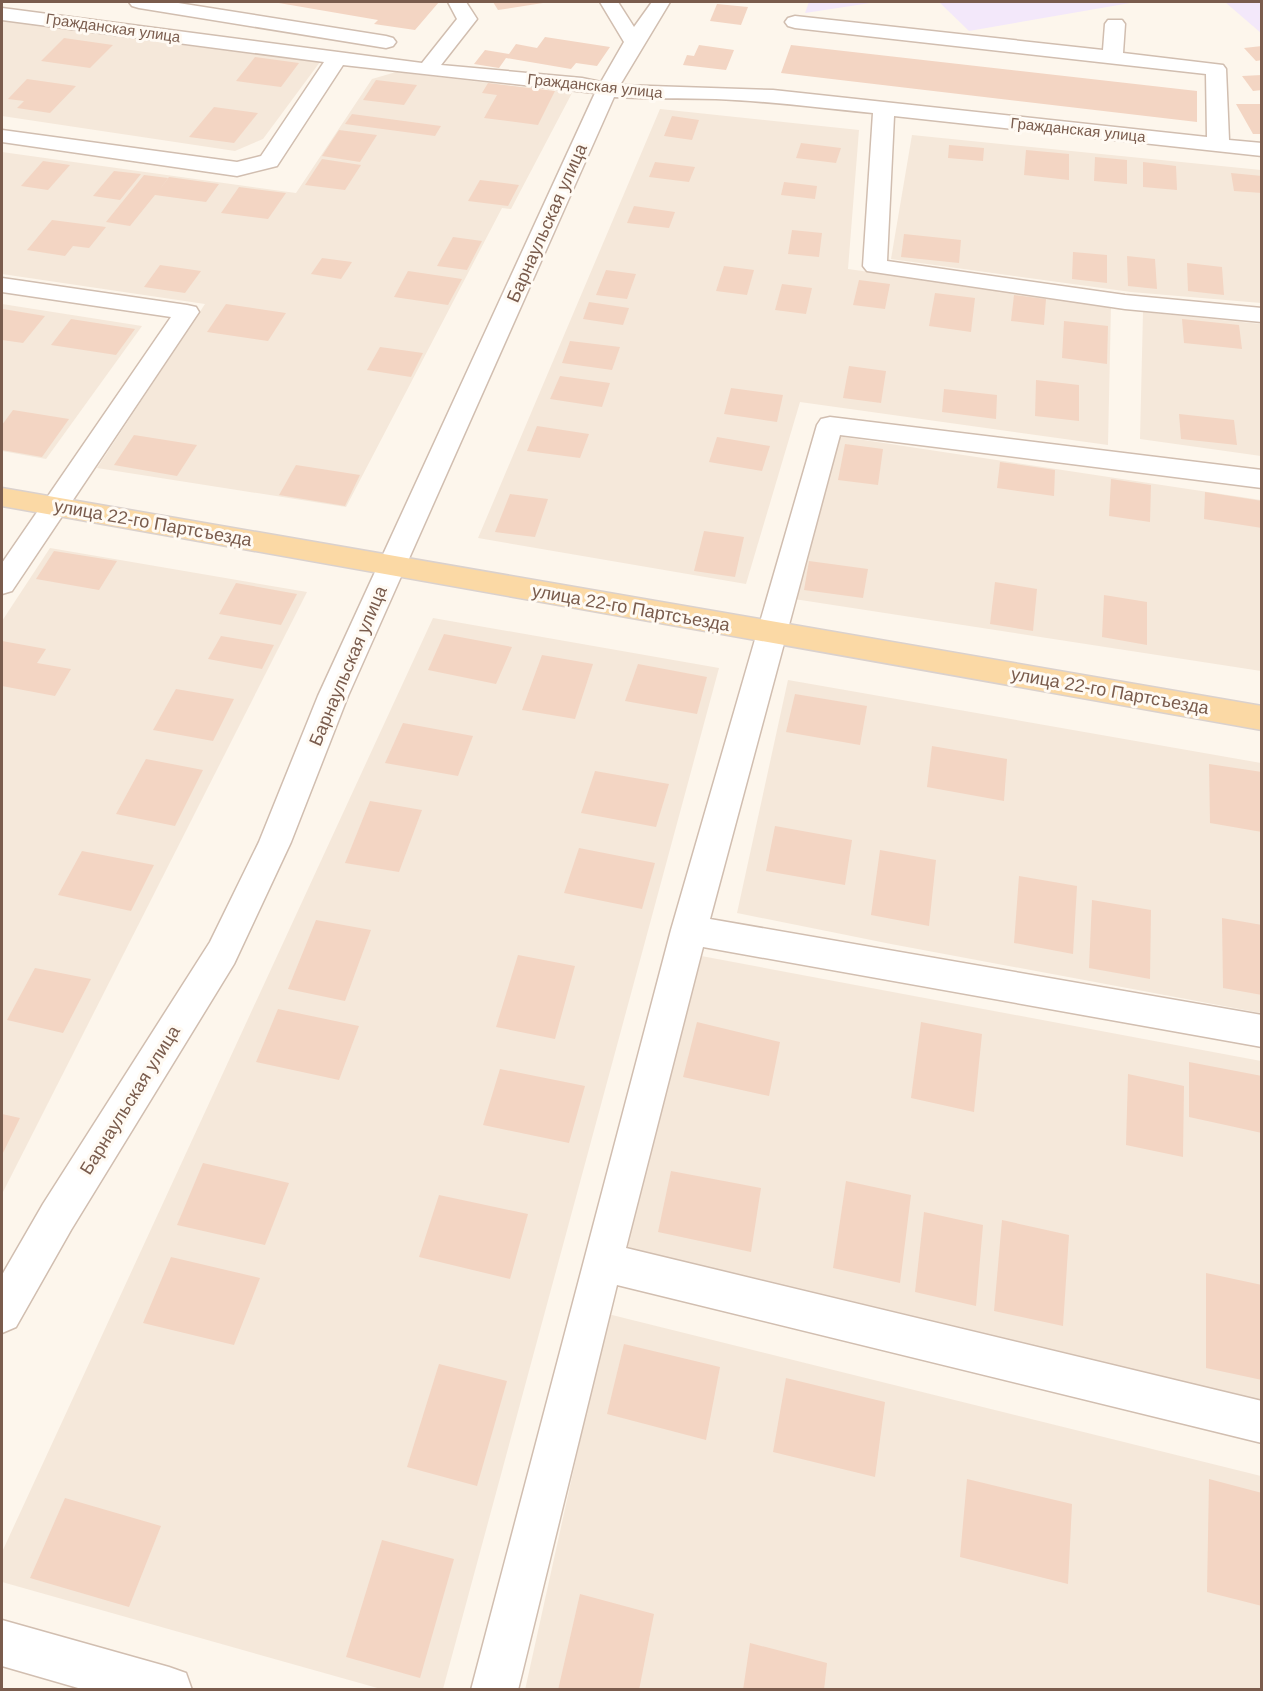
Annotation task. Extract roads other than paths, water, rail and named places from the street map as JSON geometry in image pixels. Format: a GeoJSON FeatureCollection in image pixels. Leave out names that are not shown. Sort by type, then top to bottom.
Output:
{"type":"FeatureCollection","features":[{"type":"Feature","properties":{"kind":"main road","name":"улица 22-го Партсъезда"},"geometry":{"type":"LineString","coordinates":[[2,497],[1262,718]]}},
{"type":"Feature","properties":{"kind":"street"},"geometry":{"type":"LineString","coordinates":[[52,19],[71,2]]}},
{"type":"Feature","properties":{"kind":"street"},"geometry":{"type":"LineString","coordinates":[[139,2],[441,51]]}},
{"type":"Feature","properties":{"kind":"street"},"geometry":{"type":"LineString","coordinates":[[427,70],[467,19],[457,2]]}},
{"type":"Feature","properties":{"kind":"street"},"geometry":{"type":"LineString","coordinates":[[609,2],[634,42]]}},
{"type":"Feature","properties":{"kind":"street","name":"Барнаульская улица"},"geometry":{"type":"LineString","coordinates":[[2,1313],[57,1217],[222,953],[275,842],[333,696],[608,90],[634,42],[661,2]]}},
{"type":"Feature","properties":{"kind":"street","name":"Гражданская улица"},"geometry":{"type":"LineString","coordinates":[[2,14],[427,70],[582,84],[608,90],[658,94],[714,93],[773,96],[1262,150]]}},
{"type":"Feature","properties":{"kind":"street"},"geometry":{"type":"LineString","coordinates":[[795,22],[1113,57],[1216,58],[1218,145]]}},
{"type":"Feature","properties":{"kind":"street"},"geometry":{"type":"LineString","coordinates":[[1113,57],[1115,24]]}},
{"type":"Feature","properties":{"kind":"street"},"geometry":{"type":"LineString","coordinates":[[2,136],[237,168],[259,164],[269,161],[337,58]]}},
{"type":"Feature","properties":{"kind":"street"},"geometry":{"type":"LineString","coordinates":[[884,108],[875,266],[1125,302],[1262,315]]}},
{"type":"Feature","properties":{"kind":"street"},"geometry":{"type":"LineString","coordinates":[[2,285],[188,312],[2,584]]}},
{"type":"Feature","properties":{"kind":"street"},"geometry":{"type":"LineString","coordinates":[[494,1689],[688,930],[769,632],[830,425],[1262,479]]}},
{"type":"Feature","properties":{"kind":"street"},"geometry":{"type":"LineString","coordinates":[[688,930],[1262,1031]]}},
{"type":"Feature","properties":{"kind":"street"},"geometry":{"type":"LineString","coordinates":[[602,1262],[1262,1422]]}},
{"type":"Feature","properties":{"kind":"street"},"geometry":{"type":"LineString","coordinates":[[2,1643],[169,1689]]}}]}
